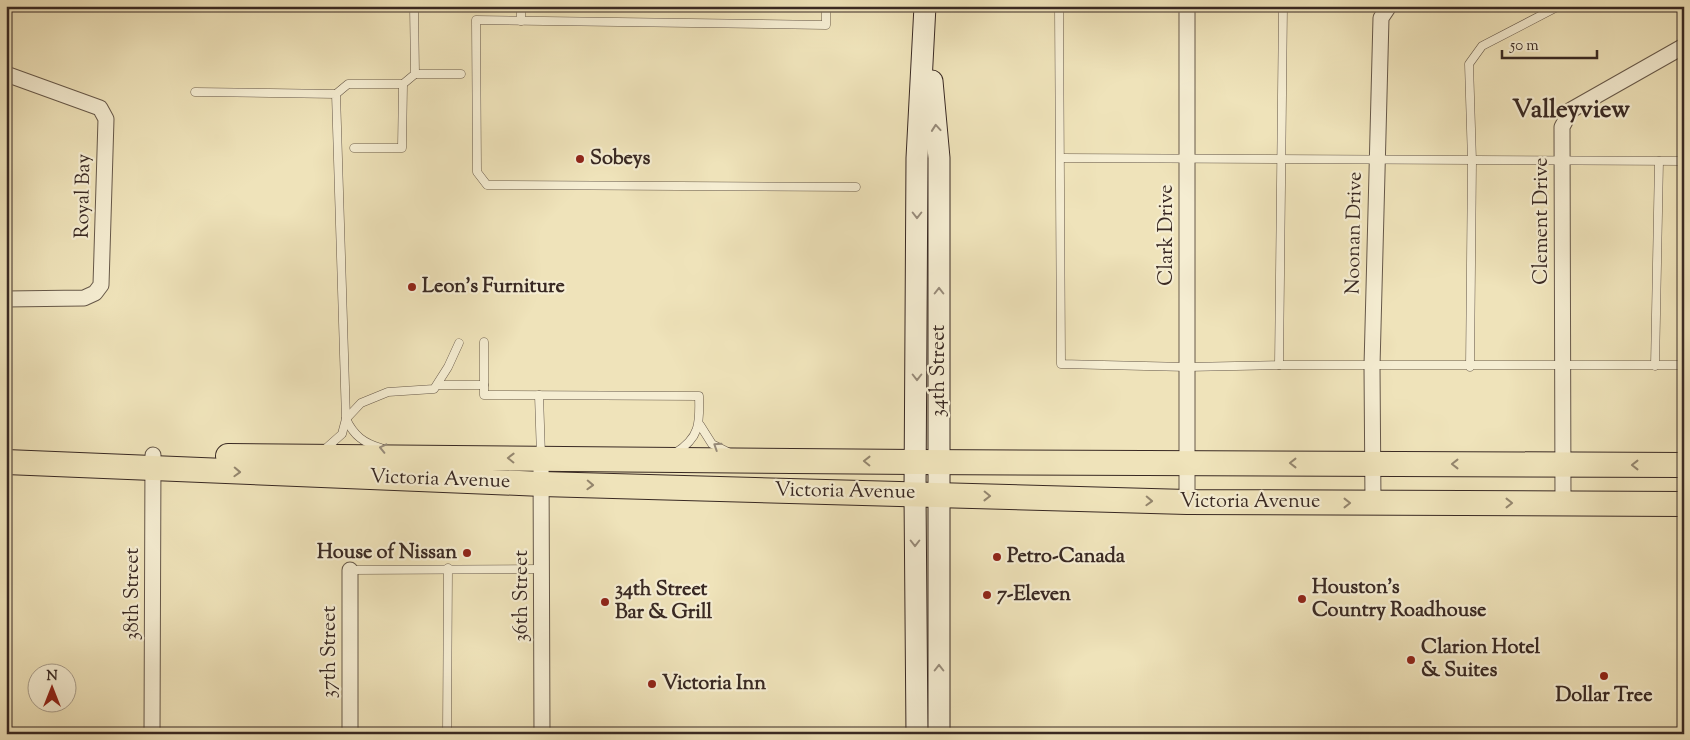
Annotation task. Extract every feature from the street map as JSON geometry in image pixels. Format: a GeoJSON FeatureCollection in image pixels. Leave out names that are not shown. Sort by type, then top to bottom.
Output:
{"type":"FeatureCollection","features":[{"type":"Feature","properties":{"kind":"main road","name":"Victoria Avenue"},"geometry":{"type":"LineString","coordinates":[[6,461],[153,462],[294,456],[741,459],[1187,502],[1563,502],[1684,504]]}},
{"type":"Feature","properties":{"kind":"main road","name":"Victoria Avenue"},"geometry":{"type":"LineString","coordinates":[[153,462],[542,484],[736,489],[927,478],[1130,463],[1684,465]]}},
{"type":"Feature","properties":{"kind":"street","name":"Clark Drive"},"geometry":{"type":"LineString","coordinates":[[1187,6],[1187,502]]}},
{"type":"Feature","properties":{"kind":"street","name":"Noonan Drive"},"geometry":{"type":"LineString","coordinates":[[1373,503],[1372,366],[1381,18],[1389,6]]}},
{"type":"Feature","properties":{"kind":"street","name":"34th Street"},"geometry":{"type":"LineString","coordinates":[[917,734],[916,694],[939,186],[939,158],[925,7]]}},
{"type":"Feature","properties":{"kind":"street","name":"34th Street"},"geometry":{"type":"LineString","coordinates":[[925,7],[917,186],[927,478],[940,734]]}},
{"type":"Feature","properties":{"kind":"street","name":"Clement Drive"},"geometry":{"type":"LineString","coordinates":[[1563,502],[1562,127],[1572,110],[1684,46]]}},
{"type":"Feature","properties":{"kind":"street","name":"Royal Bay"},"geometry":{"type":"LineString","coordinates":[[6,74],[100,108],[106,119],[101,286],[95,294],[84,298],[6,299]]}},
{"type":"Feature","properties":{"kind":"street"},"geometry":{"type":"LineString","coordinates":[[917,186],[939,186]]}},
{"type":"Feature","properties":{"kind":"street","name":"36th Street"},"geometry":{"type":"LineString","coordinates":[[541,458],[542,734]]}},
{"type":"Feature","properties":{"kind":"street","name":"38th Street"},"geometry":{"type":"LineString","coordinates":[[152,734],[153,462]]}},
{"type":"Feature","properties":{"kind":"street","name":"37th Street"},"geometry":{"type":"LineString","coordinates":[[350,570],[350,734]]}},
{"type":"Feature","properties":{"kind":"street"},"geometry":{"type":"LineString","coordinates":[[916,694],[939,694]]}},
{"type":"Feature","properties":{"kind":"lane"},"geometry":{"type":"LineString","coordinates":[[414,6],[415,74]]}},
{"type":"Feature","properties":{"kind":"lane"},"geometry":{"type":"LineString","coordinates":[[521,6],[521,21]]}},
{"type":"Feature","properties":{"kind":"lane"},"geometry":{"type":"LineString","coordinates":[[826,6],[826,25],[476,20],[477,172],[488,185],[856,187]]}},
{"type":"Feature","properties":{"kind":"lane"},"geometry":{"type":"LineString","coordinates":[[1059,6],[1061,364],[1187,367],[1279,365],[1470,367],[1684,366]]}},
{"type":"Feature","properties":{"kind":"lane"},"geometry":{"type":"LineString","coordinates":[[1279,365],[1283,6]]}},
{"type":"Feature","properties":{"kind":"lane"},"geometry":{"type":"LineString","coordinates":[[1470,367],[1472,161],[1469,64],[1482,46],[1559,6]]}},
{"type":"Feature","properties":{"kind":"lane"},"geometry":{"type":"LineString","coordinates":[[196,92],[336,94],[348,84],[403,84],[415,74],[461,74]]}},
{"type":"Feature","properties":{"kind":"lane"},"geometry":{"type":"LineString","coordinates":[[354,148],[402,148],[403,84]]}},
{"type":"Feature","properties":{"kind":"lane"},"geometry":{"type":"LineString","coordinates":[[294,456],[317,453],[329,448],[342,434],[346,420],[336,94]]}},
{"type":"Feature","properties":{"kind":"lane"},"geometry":{"type":"LineString","coordinates":[[1061,158],[1684,161]]}},
{"type":"Feature","properties":{"kind":"lane"},"geometry":{"type":"LineString","coordinates":[[1655,366],[1659,161]]}},
{"type":"Feature","properties":{"kind":"lane"},"geometry":{"type":"LineString","coordinates":[[484,342],[484,395],[699,396],[700,425],[712,444],[741,459]]}},
{"type":"Feature","properties":{"kind":"lane"},"geometry":{"type":"LineString","coordinates":[[438,385],[458,343]]}},
{"type":"Feature","properties":{"kind":"lane"},"geometry":{"type":"LineString","coordinates":[[346,420],[361,404],[374,397],[402,390],[429,390],[438,385],[484,384]]}},
{"type":"Feature","properties":{"kind":"lane"},"geometry":{"type":"LineString","coordinates":[[540,395],[541,458]]}},
{"type":"Feature","properties":{"kind":"lane"},"geometry":{"type":"LineString","coordinates":[[346,420],[358,438],[366,443],[385,448],[449,458]]}},
{"type":"Feature","properties":{"kind":"lane"},"geometry":{"type":"LineString","coordinates":[[664,459],[688,445],[700,425]]}},
{"type":"Feature","properties":{"kind":"lane"},"geometry":{"type":"LineString","coordinates":[[448,568],[448,734]]}},
{"type":"Feature","properties":{"kind":"lane"},"geometry":{"type":"LineString","coordinates":[[350,570],[542,569]]}},
{"type":"Feature","properties":{"kind":"place","name":"Sobeys"},"geometry":{"type":"Point","coordinates":[580,159]}},
{"type":"Feature","properties":{"kind":"place","name":"Leon's Furniture"},"geometry":{"type":"Point","coordinates":[412,287]}},
{"type":"Feature","properties":{"kind":"place","name":"House of Nissan"},"geometry":{"type":"Point","coordinates":[467,553]}},
{"type":"Feature","properties":{"kind":"place","name":"Petro-Canada"},"geometry":{"type":"Point","coordinates":[997,557]}},
{"type":"Feature","properties":{"kind":"place","name":"7-Eleven"},"geometry":{"type":"Point","coordinates":[987,595]}},
{"type":"Feature","properties":{"kind":"place","name":"Houston's Country Roadhouse"},"geometry":{"type":"Point","coordinates":[1302,599]}},
{"type":"Feature","properties":{"kind":"place","name":"34th Street Bar & Grill"},"geometry":{"type":"Point","coordinates":[605,602]}},
{"type":"Feature","properties":{"kind":"place","name":"Clarion Hotel & Suites"},"geometry":{"type":"Point","coordinates":[1411,660]}},
{"type":"Feature","properties":{"kind":"place","name":"Dollar Tree"},"geometry":{"type":"Point","coordinates":[1604,676]}},
{"type":"Feature","properties":{"kind":"place","name":"Victoria Inn"},"geometry":{"type":"Point","coordinates":[652,684]}},
{"type":"Feature","properties":{"kind":"district","name":"Valleyview"},"geometry":{"type":"Point","coordinates":[1571,111]}}]}
